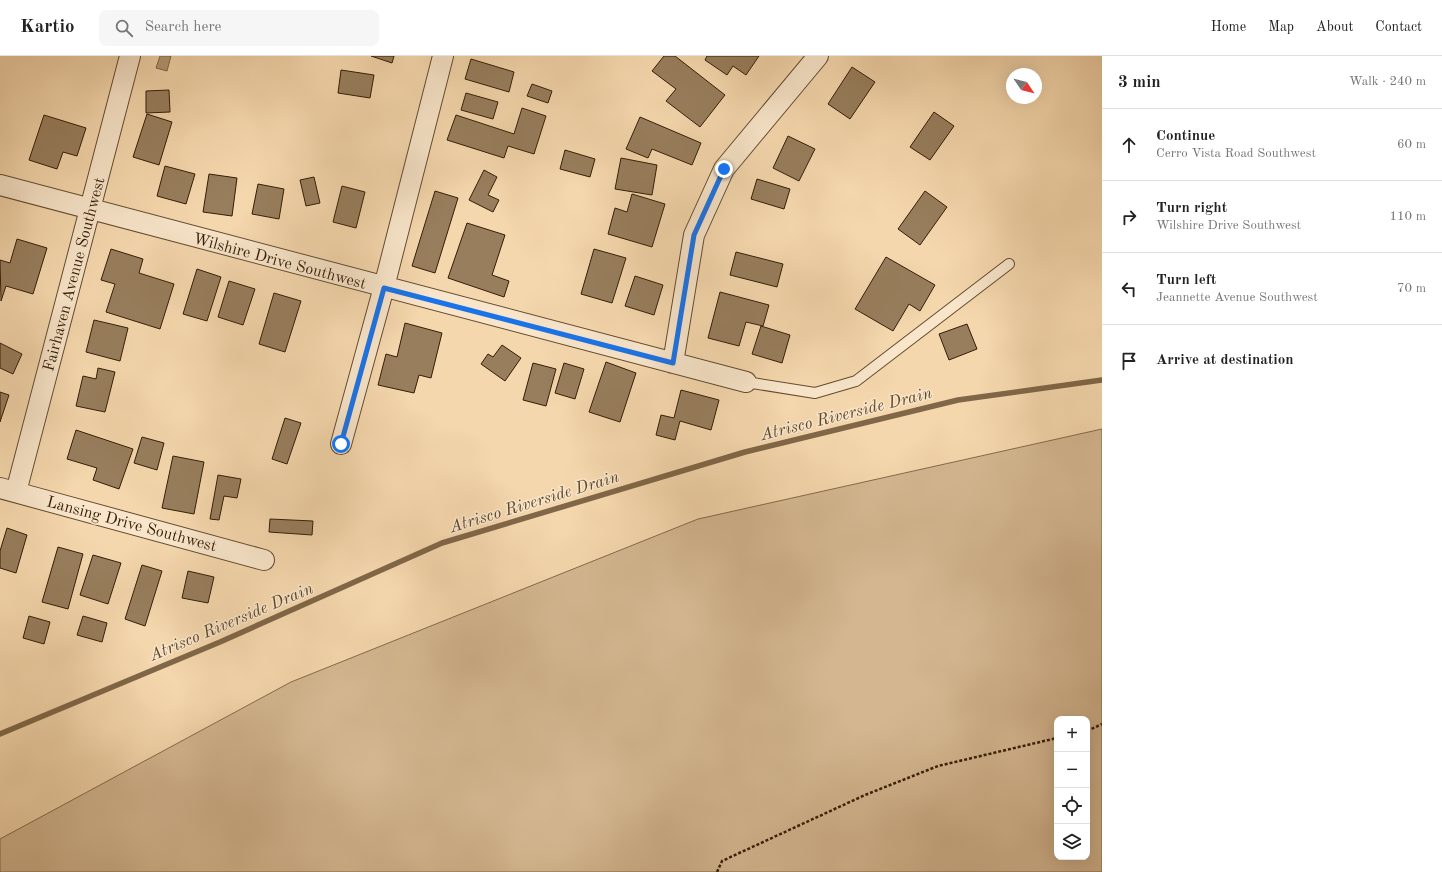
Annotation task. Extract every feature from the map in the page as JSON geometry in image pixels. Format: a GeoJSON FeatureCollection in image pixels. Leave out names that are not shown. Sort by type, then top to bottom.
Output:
{"type":"FeatureCollection","features":[{"type":"Feature","properties":{"kind":"street","name":"Fairhaven Avenue Southwest"},"geometry":{"type":"LineString","coordinates":[[8,490],[89,208],[130,56]]}},
{"type":"Feature","properties":{"kind":"street"},"geometry":{"type":"LineString","coordinates":[[341,444],[384,288],[443,56]]}},
{"type":"Feature","properties":{"kind":"street"},"geometry":{"type":"LineString","coordinates":[[673,363],[694,235],[724,169],[818,56]]}},
{"type":"Feature","properties":{"kind":"street","name":"Wilshire Drive Southwest"},"geometry":{"type":"LineString","coordinates":[[0,185],[384,288],[746,382]]}},
{"type":"Feature","properties":{"kind":"street","name":"Lansing Drive Southwest"},"geometry":{"type":"LineString","coordinates":[[8,490],[264,560]]}},
{"type":"Feature","properties":{"kind":"lane"},"geometry":{"type":"LineString","coordinates":[[746,382],[815,393],[856,381],[1009,264]]}},
{"type":"Feature","properties":{"kind":"path"},"geometry":{"type":"LineString","coordinates":[[1090,730],[1102,724]]}},
{"type":"Feature","properties":{"kind":"path"},"geometry":{"type":"LineString","coordinates":[[717,872],[722,861],[786,830],[879,789],[938,766],[1054,739]]}},
{"type":"Feature","properties":{"kind":"shaded area"},"geometry":{"type":"Polygon","coordinates":[[[160,56],[171,56],[167,71],[156,68],[160,56]]]}},
{"type":"Feature","properties":{"kind":"shaded area"},"geometry":{"type":"Polygon","coordinates":[[[1102,429],[1102,872],[0,872],[0,839],[291,682],[698,519],[1102,429]]]}},
{"type":"Feature","properties":{"kind":"building"},"geometry":{"type":"Polygon","coordinates":[[[371,56],[394,56],[392,63],[371,56]]]}},
{"type":"Feature","properties":{"kind":"building"},"geometry":{"type":"Polygon","coordinates":[[[664,56],[675,56],[725,95],[700,127],[666,101],[676,89],[652,71],[664,56]]]}},
{"type":"Feature","properties":{"kind":"building"},"geometry":{"type":"Polygon","coordinates":[[[707,56],[759,56],[746,75],[733,66],[727,75],[705,60],[707,56]]]}},
{"type":"Feature","properties":{"kind":"building"},"geometry":{"type":"Polygon","coordinates":[[[471,59],[514,72],[509,92],[465,79],[471,59]]]}},
{"type":"Feature","properties":{"kind":"building"},"geometry":{"type":"Polygon","coordinates":[[[852,67],[875,82],[850,119],[828,104],[852,67]]]}},
{"type":"Feature","properties":{"kind":"building"},"geometry":{"type":"Polygon","coordinates":[[[341,70],[374,75],[370,98],[338,93],[341,70]]]}},
{"type":"Feature","properties":{"kind":"building"},"geometry":{"type":"Polygon","coordinates":[[[532,84],[552,91],[548,103],[527,96],[532,84]]]}},
{"type":"Feature","properties":{"kind":"building"},"geometry":{"type":"Polygon","coordinates":[[[169,90],[170,112],[146,113],[146,91],[169,90]]]}},
{"type":"Feature","properties":{"kind":"building"},"geometry":{"type":"Polygon","coordinates":[[[466,93],[498,102],[493,119],[461,110],[466,93]]]}},
{"type":"Feature","properties":{"kind":"building"},"geometry":{"type":"Polygon","coordinates":[[[522,108],[546,116],[534,154],[508,146],[504,158],[447,140],[456,115],[514,134],[522,108]]]}},
{"type":"Feature","properties":{"kind":"building"},"geometry":{"type":"Polygon","coordinates":[[[934,112],[954,126],[930,160],[910,147],[934,112]]]}},
{"type":"Feature","properties":{"kind":"building"},"geometry":{"type":"Polygon","coordinates":[[[147,114],[172,122],[159,165],[133,157],[147,114]]]}},
{"type":"Feature","properties":{"kind":"building"},"geometry":{"type":"Polygon","coordinates":[[[44,115],[86,128],[77,156],[63,152],[57,169],[29,160],[44,115]]]}},
{"type":"Feature","properties":{"kind":"building"},"geometry":{"type":"Polygon","coordinates":[[[640,117],[701,143],[692,165],[652,149],[648,158],[626,149],[640,117]]]}},
{"type":"Feature","properties":{"kind":"building"},"geometry":{"type":"Polygon","coordinates":[[[788,136],[815,149],[799,181],[773,168],[788,136]]]}},
{"type":"Feature","properties":{"kind":"building"},"geometry":{"type":"Polygon","coordinates":[[[565,150],[595,159],[590,177],[560,169],[565,150]]]}},
{"type":"Feature","properties":{"kind":"building"},"geometry":{"type":"Polygon","coordinates":[[[621,158],[657,165],[652,195],[615,189],[621,158]]]}},
{"type":"Feature","properties":{"kind":"building"},"geometry":{"type":"Polygon","coordinates":[[[165,166],[195,174],[186,204],[157,196],[165,166]]]}},
{"type":"Feature","properties":{"kind":"building"},"geometry":{"type":"Polygon","coordinates":[[[484,170],[497,177],[488,195],[499,200],[493,212],[469,200],[484,170]]]}},
{"type":"Feature","properties":{"kind":"building"},"geometry":{"type":"Polygon","coordinates":[[[209,174],[237,178],[232,216],[203,212],[209,174]]]}},
{"type":"Feature","properties":{"kind":"building"},"geometry":{"type":"Polygon","coordinates":[[[314,177],[320,203],[306,206],[300,180],[314,177]]]}},
{"type":"Feature","properties":{"kind":"building"},"geometry":{"type":"Polygon","coordinates":[[[757,179],[790,189],[784,209],[751,199],[757,179]]]}},
{"type":"Feature","properties":{"kind":"building"},"geometry":{"type":"Polygon","coordinates":[[[258,184],[284,189],[279,219],[252,214],[258,184]]]}},
{"type":"Feature","properties":{"kind":"building"},"geometry":{"type":"Polygon","coordinates":[[[342,186],[365,192],[356,228],[333,222],[342,186]]]}},
{"type":"Feature","properties":{"kind":"building"},"geometry":{"type":"Polygon","coordinates":[[[435,191],[458,198],[435,273],[412,266],[435,191]]]}},
{"type":"Feature","properties":{"kind":"building"},"geometry":{"type":"Polygon","coordinates":[[[925,191],[947,207],[920,245],[898,229],[925,191]]]}},
{"type":"Feature","properties":{"kind":"building"},"geometry":{"type":"Polygon","coordinates":[[[632,194],[665,204],[652,247],[608,234],[615,208],[627,212],[632,194]]]}},
{"type":"Feature","properties":{"kind":"building"},"geometry":{"type":"Polygon","coordinates":[[[467,223],[505,235],[492,275],[509,281],[504,297],[448,278],[467,223]]]}},
{"type":"Feature","properties":{"kind":"building"},"geometry":{"type":"Polygon","coordinates":[[[17,239],[47,248],[33,294],[6,286],[1,301],[0,260],[10,263],[17,239]]]}},
{"type":"Feature","properties":{"kind":"building"},"geometry":{"type":"Polygon","coordinates":[[[111,249],[143,259],[139,273],[174,284],[160,329],[106,312],[115,284],[101,280],[111,249]]]}},
{"type":"Feature","properties":{"kind":"building"},"geometry":{"type":"Polygon","coordinates":[[[594,249],[626,258],[612,303],[581,294],[594,249]]]}},
{"type":"Feature","properties":{"kind":"building"},"geometry":{"type":"Polygon","coordinates":[[[736,252],[783,264],[777,287],[730,275],[736,252]]]}},
{"type":"Feature","properties":{"kind":"building"},"geometry":{"type":"Polygon","coordinates":[[[886,257],[935,285],[920,311],[909,304],[893,331],[855,309],[886,257]]]}},
{"type":"Feature","properties":{"kind":"building"},"geometry":{"type":"Polygon","coordinates":[[[197,269],[221,277],[207,321],[183,314],[197,269]]]}},
{"type":"Feature","properties":{"kind":"building"},"geometry":{"type":"Polygon","coordinates":[[[635,276],[663,285],[654,315],[625,306],[635,276]]]}},
{"type":"Feature","properties":{"kind":"building"},"geometry":{"type":"Polygon","coordinates":[[[229,281],[255,289],[243,325],[218,317],[229,281]]]}},
{"type":"Feature","properties":{"kind":"building"},"geometry":{"type":"Polygon","coordinates":[[[720,292],[769,305],[763,326],[746,322],[739,346],[708,338],[720,292]]]}},
{"type":"Feature","properties":{"kind":"building"},"geometry":{"type":"Polygon","coordinates":[[[274,293],[301,301],[285,352],[259,344],[274,293]]]}},
{"type":"Feature","properties":{"kind":"building"},"geometry":{"type":"Polygon","coordinates":[[[94,320],[128,328],[120,361],[86,352],[94,320]]]}},
{"type":"Feature","properties":{"kind":"building"},"geometry":{"type":"Polygon","coordinates":[[[405,323],[442,333],[431,378],[419,375],[414,393],[378,385],[386,354],[397,357],[405,323]]]}},
{"type":"Feature","properties":{"kind":"building"},"geometry":{"type":"Polygon","coordinates":[[[967,324],[977,349],[949,360],[939,334],[967,324]]]}},
{"type":"Feature","properties":{"kind":"building"},"geometry":{"type":"Polygon","coordinates":[[[761,326],[790,335],[782,363],[752,354],[761,326]]]}},
{"type":"Feature","properties":{"kind":"building"},"geometry":{"type":"Polygon","coordinates":[[[0,343],[22,354],[13,374],[0,368],[0,343]]]}},
{"type":"Feature","properties":{"kind":"building"},"geometry":{"type":"Polygon","coordinates":[[[502,345],[521,358],[505,381],[481,364],[488,354],[493,357],[502,345]]]}},
{"type":"Feature","properties":{"kind":"building"},"geometry":{"type":"Polygon","coordinates":[[[606,362],[636,373],[620,422],[589,412],[606,362]]]}},
{"type":"Feature","properties":{"kind":"building"},"geometry":{"type":"Polygon","coordinates":[[[533,363],[556,369],[546,406],[523,400],[533,363]]]}},
{"type":"Feature","properties":{"kind":"building"},"geometry":{"type":"Polygon","coordinates":[[[564,363],[584,369],[575,399],[555,393],[564,363]]]}},
{"type":"Feature","properties":{"kind":"building"},"geometry":{"type":"Polygon","coordinates":[[[98,368],[115,372],[105,412],[76,406],[83,376],[96,379],[98,368]]]}},
{"type":"Feature","properties":{"kind":"building"},"geometry":{"type":"Polygon","coordinates":[[[681,390],[719,400],[711,430],[680,421],[675,440],[656,435],[661,415],[674,418],[681,390]]]}},
{"type":"Feature","properties":{"kind":"building"},"geometry":{"type":"Polygon","coordinates":[[[0,392],[9,395],[0,422],[0,392]]]}},
{"type":"Feature","properties":{"kind":"building"},"geometry":{"type":"Polygon","coordinates":[[[285,418],[301,423],[287,464],[272,459],[285,418]]]}},
{"type":"Feature","properties":{"kind":"building"},"geometry":{"type":"Polygon","coordinates":[[[76,430],[133,449],[119,489],[93,480],[97,468],[67,459],[76,430]]]}},
{"type":"Feature","properties":{"kind":"building"},"geometry":{"type":"Polygon","coordinates":[[[142,437],[164,443],[157,470],[134,463],[142,437]]]}},
{"type":"Feature","properties":{"kind":"building"},"geometry":{"type":"Polygon","coordinates":[[[173,456],[204,462],[194,514],[162,508],[173,456]]]}},
{"type":"Feature","properties":{"kind":"building"},"geometry":{"type":"Polygon","coordinates":[[[218,475],[241,479],[237,498],[224,496],[219,520],[210,519],[218,475]]]}},
{"type":"Feature","properties":{"kind":"building"},"geometry":{"type":"Polygon","coordinates":[[[270,519],[313,521],[312,535],[269,532],[270,519]]]}},
{"type":"Feature","properties":{"kind":"building"},"geometry":{"type":"Polygon","coordinates":[[[7,528],[27,535],[16,573],[0,568],[0,551],[7,528]]]}},
{"type":"Feature","properties":{"kind":"building"},"geometry":{"type":"Polygon","coordinates":[[[58,547],[83,554],[68,609],[42,602],[58,547]]]}},
{"type":"Feature","properties":{"kind":"building"},"geometry":{"type":"Polygon","coordinates":[[[93,555],[121,563],[108,604],[80,595],[93,555]]]}},
{"type":"Feature","properties":{"kind":"building"},"geometry":{"type":"Polygon","coordinates":[[[142,565],[162,571],[145,626],[125,619],[142,565]]]}},
{"type":"Feature","properties":{"kind":"building"},"geometry":{"type":"Polygon","coordinates":[[[188,571],[214,577],[208,603],[182,598],[188,571]]]}},
{"type":"Feature","properties":{"kind":"building"},"geometry":{"type":"Polygon","coordinates":[[[29,616],[50,622],[44,644],[23,638],[29,616]]]}},
{"type":"Feature","properties":{"kind":"building"},"geometry":{"type":"Polygon","coordinates":[[[83,616],[107,623],[102,642],[77,635],[83,616]]]}},
{"type":"Feature","properties":{"kind":"waterway","name":"Atrisco Riverside Drain"},"geometry":{"type":"LineString","coordinates":[[0,734],[220,642],[442,543],[745,452],[958,400],[1102,380]]}},
{"type":"Feature","properties":{"kind":"route"},"geometry":{"type":"LineString","coordinates":[[341,444],[384,288],[673,363],[694,235],[724,169]]}}]}
